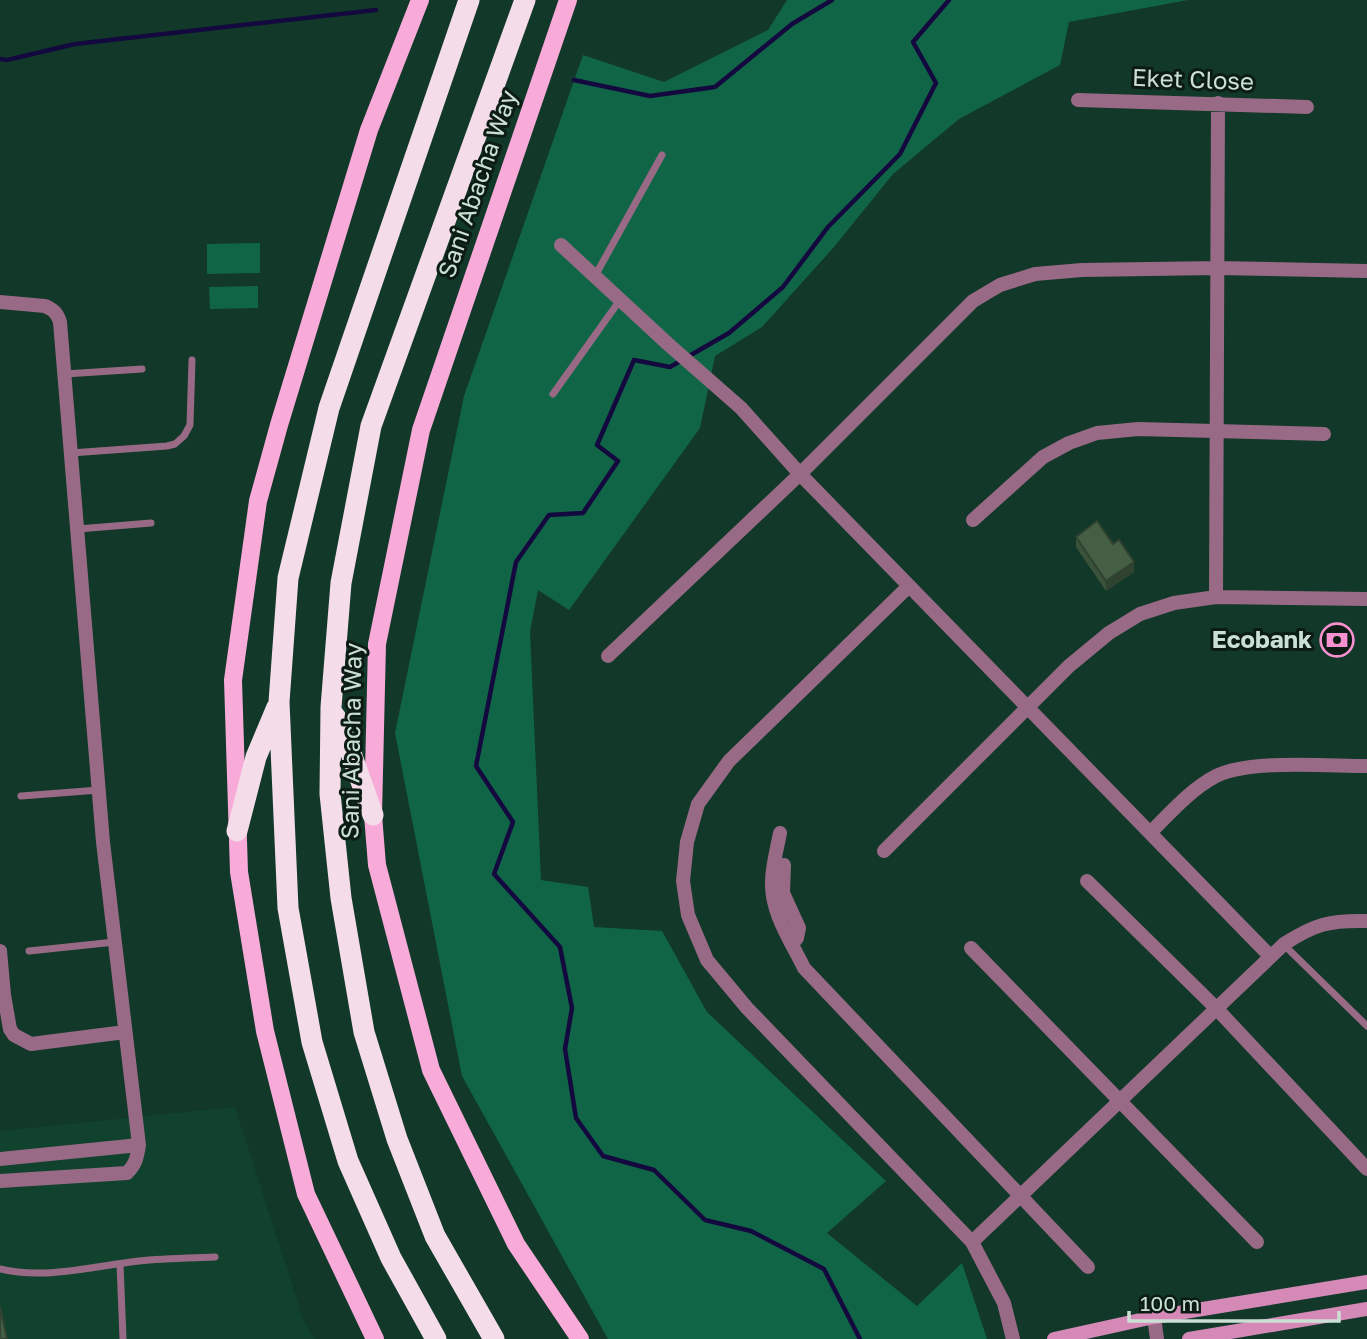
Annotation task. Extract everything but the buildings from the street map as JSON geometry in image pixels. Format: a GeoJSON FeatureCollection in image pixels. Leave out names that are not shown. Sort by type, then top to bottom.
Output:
{"type":"FeatureCollection","features":[{"type":"Feature","properties":{"kind":"highway"},"geometry":{"type":"LineString","coordinates":[[436,1339],[391,1258],[348,1161],[312,1042],[288,908],[279,702],[288,578],[329,408],[469,0]]}},
{"type":"Feature","properties":{"kind":"highway","name":"Sani Abacha Way"},"geometry":{"type":"LineString","coordinates":[[494,1339],[435,1236],[397,1139],[364,1032],[341,898],[330,794],[331,707],[341,583],[371,426],[525,0]]}},
{"type":"Feature","properties":{"kind":"highway"},"geometry":{"type":"LineString","coordinates":[[237,831],[256,757],[279,702]]}},
{"type":"Feature","properties":{"kind":"highway"},"geometry":{"type":"LineString","coordinates":[[331,707],[373,815]]}},
{"type":"Feature","properties":{"kind":"main road"},"geometry":{"type":"LineString","coordinates":[[375,1339],[306,1194],[265,1031],[239,872],[233,680],[258,501],[369,130],[420,0]]}},
{"type":"Feature","properties":{"kind":"main road","name":"Sani Abacha Way"},"geometry":{"type":"LineString","coordinates":[[568,0],[421,430],[377,645],[373,815],[377,865],[431,1070],[516,1244],[580,1339]]}},
{"type":"Feature","properties":{"kind":"main road"},"geometry":{"type":"LineString","coordinates":[[1054,1339],[1154,1317],[1367,1282]]}},
{"type":"Feature","properties":{"kind":"main road"},"geometry":{"type":"LineString","coordinates":[[1189,1339],[1367,1309]]}},
{"type":"Feature","properties":{"kind":"street","name":"Eket Close"},"geometry":{"type":"LineString","coordinates":[[1078,100],[1307,107]]}},
{"type":"Feature","properties":{"kind":"street"},"geometry":{"type":"LineString","coordinates":[[1216,597],[1218,103]]}},
{"type":"Feature","properties":{"kind":"street"},"geometry":{"type":"LineString","coordinates":[[561,245],[741,408],[800,474],[1270,956]]}},
{"type":"Feature","properties":{"kind":"street"},"geometry":{"type":"LineString","coordinates":[[608,656],[800,474],[973,301],[1000,285],[1035,274],[1082,270],[1217,268],[1367,271]]}},
{"type":"Feature","properties":{"kind":"street"},"geometry":{"type":"LineString","coordinates":[[0,302],[45,306],[57,314],[60,322],[99,790],[139,1145],[134,1167],[127,1173],[0,1181]]}},
{"type":"Feature","properties":{"kind":"street"},"geometry":{"type":"LineString","coordinates":[[973,520],[1043,457],[1069,443],[1097,433],[1138,429],[1324,434]]}},
{"type":"Feature","properties":{"kind":"street"},"geometry":{"type":"LineString","coordinates":[[909,586],[729,761],[698,804],[687,842],[683,881],[688,915],[707,960],[747,1008],[972,1242],[1004,1303],[1013,1339]]}},
{"type":"Feature","properties":{"kind":"street"},"geometry":{"type":"LineString","coordinates":[[884,851],[1069,666],[1109,632],[1140,614],[1174,603],[1216,597],[1367,599]]}},
{"type":"Feature","properties":{"kind":"street"},"geometry":{"type":"LineString","coordinates":[[1150,833],[1188,796],[1216,776],[1245,767],[1367,765]]}},
{"type":"Feature","properties":{"kind":"street"},"geometry":{"type":"LineString","coordinates":[[780,834],[772,872],[772,896],[779,918],[804,968],[1088,1267]]}},
{"type":"Feature","properties":{"kind":"street"},"geometry":{"type":"LineString","coordinates":[[784,865],[783,893],[799,928],[797,938],[792,944]]}},
{"type":"Feature","properties":{"kind":"street"},"geometry":{"type":"LineString","coordinates":[[1087,881],[1216,1007],[1367,1169]]}},
{"type":"Feature","properties":{"kind":"street"},"geometry":{"type":"LineString","coordinates":[[972,1242],[1283,944],[1306,930],[1325,923],[1367,921]]}},
{"type":"Feature","properties":{"kind":"street"},"geometry":{"type":"LineString","coordinates":[[971,948],[1257,1242]]}},
{"type":"Feature","properties":{"kind":"street"},"geometry":{"type":"LineString","coordinates":[[0,951],[2,995],[9,1029],[22,1041],[31,1044],[125,1032]]}},
{"type":"Feature","properties":{"kind":"street"},"geometry":{"type":"LineString","coordinates":[[0,1159],[139,1145]]}},
{"type":"Feature","properties":{"kind":"street"},"geometry":{"type":"LineString","coordinates":[[1154,1317],[1157,1339]]}},
{"type":"Feature","properties":{"kind":"lane"},"geometry":{"type":"LineString","coordinates":[[595,276],[662,155]]}},
{"type":"Feature","properties":{"kind":"lane"},"geometry":{"type":"LineString","coordinates":[[553,394],[621,299]]}},
{"type":"Feature","properties":{"kind":"lane"},"geometry":{"type":"LineString","coordinates":[[71,453],[175,444],[184,436],[190,425],[192,360]]}},
{"type":"Feature","properties":{"kind":"lane"},"geometry":{"type":"LineString","coordinates":[[64,374],[142,369]]}},
{"type":"Feature","properties":{"kind":"lane"},"geometry":{"type":"LineString","coordinates":[[77,530],[151,523]]}},
{"type":"Feature","properties":{"kind":"lane"},"geometry":{"type":"LineString","coordinates":[[21,796],[99,790]]}},
{"type":"Feature","properties":{"kind":"lane"},"geometry":{"type":"LineString","coordinates":[[29,951],[115,942]]}},
{"type":"Feature","properties":{"kind":"lane"},"geometry":{"type":"LineString","coordinates":[[1283,944],[1367,1026]]}},
{"type":"Feature","properties":{"kind":"lane"},"geometry":{"type":"LineString","coordinates":[[0,1269],[44,1274],[120,1264],[215,1257]]}},
{"type":"Feature","properties":{"kind":"lane"},"geometry":{"type":"LineString","coordinates":[[120,1264],[123,1339]]}},
{"type":"Feature","properties":{"kind":"shaded area"},"geometry":{"type":"Polygon","coordinates":[[[787,0],[1188,0],[1069,22],[1060,65],[959,119],[893,174],[834,247],[762,327],[715,356],[700,428],[569,610],[538,590],[530,632],[541,880],[588,887],[594,927],[662,931],[707,1012],[886,1181],[827,1233],[917,1306],[962,1263],[987,1339],[608,1339],[462,1076],[395,733],[464,396],[583,55],[664,82],[768,30],[787,0]]]}},
{"type":"Feature","properties":{"kind":"shaded area"},"geometry":{"type":"Polygon","coordinates":[[[260,243],[260,273],[207,274],[207,244],[260,243]]]}},
{"type":"Feature","properties":{"kind":"shaded area"},"geometry":{"type":"Polygon","coordinates":[[[258,286],[258,308],[210,309],[209,287],[258,286]]]}},
{"type":"Feature","properties":{"kind":"shaded area"},"geometry":{"type":"Polygon","coordinates":[[[235,1107],[304,1322],[315,1339],[0,1339],[0,1131],[235,1107]]]}},
{"type":"Feature","properties":{"kind":"waterway"},"geometry":{"type":"LineString","coordinates":[[574,80],[650,96],[715,87],[792,24],[832,0]]}},
{"type":"Feature","properties":{"kind":"waterway"},"geometry":{"type":"LineString","coordinates":[[860,1339],[824,1269],[751,1231],[705,1220],[654,1170],[603,1156],[576,1118],[565,1049],[572,1008],[560,947],[494,874],[513,822],[476,766],[516,562],[549,515],[583,513],[618,461],[597,445],[634,360],[670,367],[729,333],[783,287],[828,227],[900,154],[936,83],[913,42],[949,0]]}},
{"type":"Feature","properties":{"kind":"waterway"},"geometry":{"type":"LineString","coordinates":[[0,59],[7,60],[75,44],[376,10]]}},
{"type":"Feature","properties":{"kind":"place","name":"Ecobank"},"geometry":{"type":"Point","coordinates":[1337,640]}}]}
